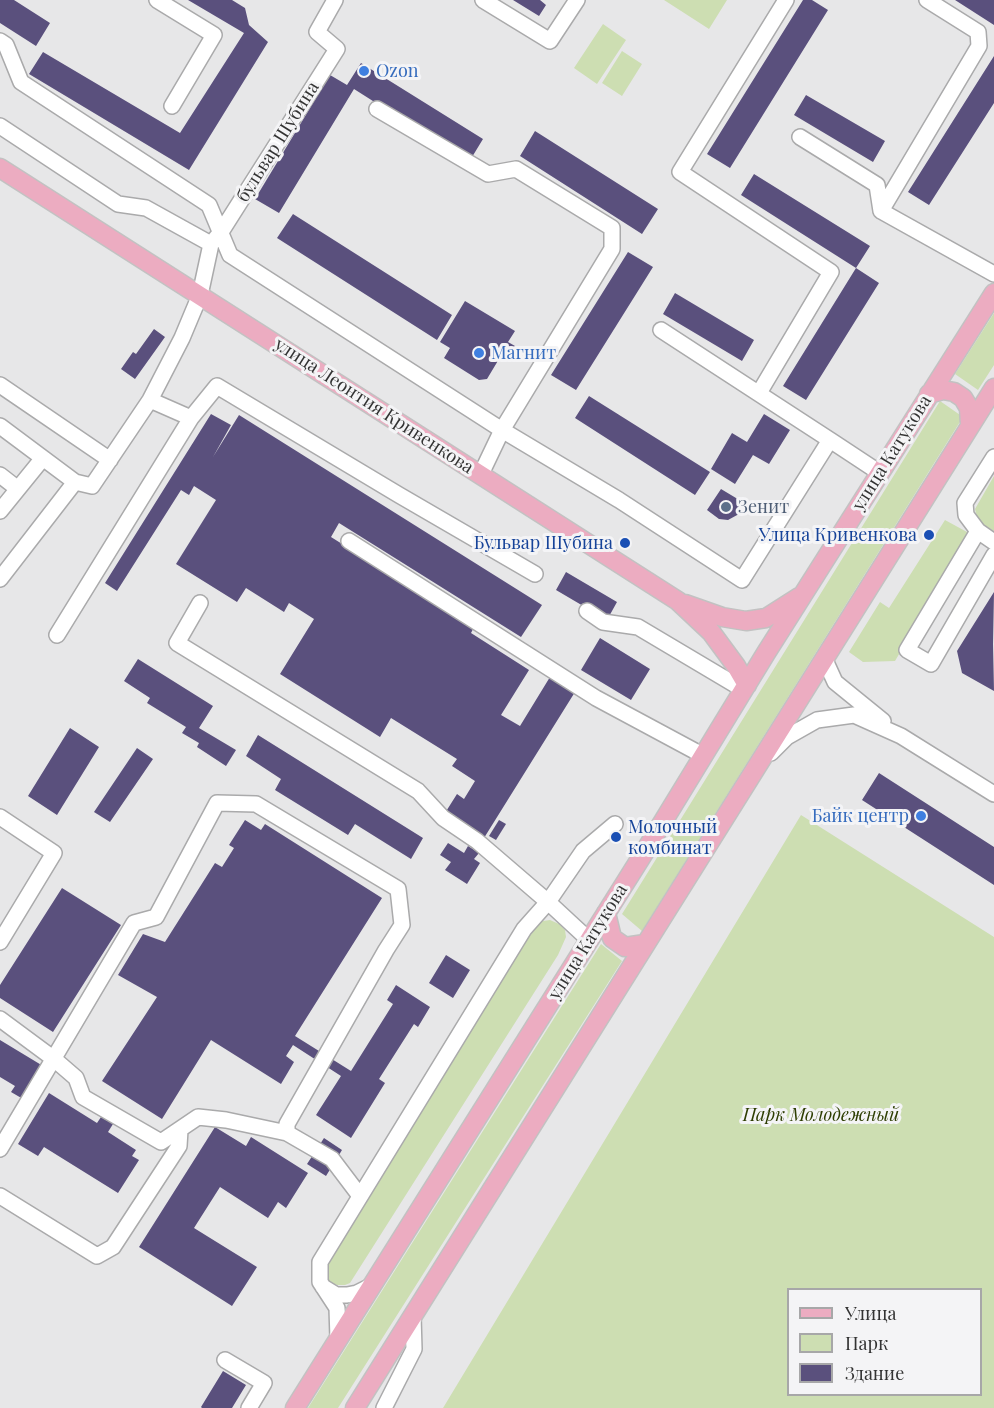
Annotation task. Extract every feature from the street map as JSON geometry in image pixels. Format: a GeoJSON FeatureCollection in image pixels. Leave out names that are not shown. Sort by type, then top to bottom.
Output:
{"type":"FeatureCollection","features":[{"type":"Feature","properties":{"kind":"main road","name":"улица Леонтия Кривенкова"},"geometry":{"type":"LineString","coordinates":[[0,168],[678,601]]}},
{"type":"Feature","properties":{"kind":"main road","name":"улица Леонтия Кривенкова"},"geometry":{"type":"LineString","coordinates":[[0,180],[70,211]]}},
{"type":"Feature","properties":{"kind":"main road","name":"улица Катукова"},"geometry":{"type":"LineString","coordinates":[[295,1408],[994,293]]}},
{"type":"Feature","properties":{"kind":"main road"},"geometry":{"type":"LineString","coordinates":[[355,1408],[994,388]]}},
{"type":"Feature","properties":{"kind":"main road"},"geometry":{"type":"LineString","coordinates":[[929,394],[943,390],[954,392],[963,398],[969,408],[970,425]]}},
{"type":"Feature","properties":{"kind":"main road"},"geometry":{"type":"LineString","coordinates":[[678,601],[722,617],[746,621],[766,618],[804,594]]}},
{"type":"Feature","properties":{"kind":"main road"},"geometry":{"type":"LineString","coordinates":[[678,601],[711,632],[736,666],[745,687]]}},
{"type":"Feature","properties":{"kind":"main road"},"geometry":{"type":"LineString","coordinates":[[606,913],[612,938],[625,947],[645,944]]}},
{"type":"Feature","properties":{"kind":"street"},"geometry":{"type":"LineString","coordinates":[[158,0],[214,35],[172,106]]}},
{"type":"Feature","properties":{"kind":"street","name":"бульвар Шубина"},"geometry":{"type":"LineString","coordinates":[[75,482],[92,486],[150,400],[182,338],[200,295],[216,238],[337,49],[317,32],[335,0]]}},
{"type":"Feature","properties":{"kind":"street"},"geometry":{"type":"LineString","coordinates":[[483,0],[550,41],[577,0]]}},
{"type":"Feature","properties":{"kind":"street"},"geometry":{"type":"LineString","coordinates":[[759,393],[831,272],[680,172],[786,0]]}},
{"type":"Feature","properties":{"kind":"street"},"geometry":{"type":"LineString","coordinates":[[881,211],[979,46],[978,32],[927,0]]}},
{"type":"Feature","properties":{"kind":"street"},"geometry":{"type":"LineString","coordinates":[[0,41],[6,45],[21,82],[209,205],[216,238]]}},
{"type":"Feature","properties":{"kind":"street"},"geometry":{"type":"LineString","coordinates":[[377,109],[488,174],[516,169],[612,228],[612,249],[502,430],[481,474]]}},
{"type":"Feature","properties":{"kind":"street"},"geometry":{"type":"LineString","coordinates":[[0,126],[118,204],[147,208],[216,238],[230,255],[502,430],[619,501],[742,580],[830,440]]}},
{"type":"Feature","properties":{"kind":"street"},"geometry":{"type":"LineString","coordinates":[[800,137],[878,185],[881,211]]}},
{"type":"Feature","properties":{"kind":"street"},"geometry":{"type":"LineString","coordinates":[[881,211],[994,274]]}},
{"type":"Feature","properties":{"kind":"street"},"geometry":{"type":"LineString","coordinates":[[661,330],[880,473]]}},
{"type":"Feature","properties":{"kind":"street"},"geometry":{"type":"LineString","coordinates":[[0,385],[110,460]]}},
{"type":"Feature","properties":{"kind":"street"},"geometry":{"type":"LineString","coordinates":[[57,635],[190,418],[217,386],[535,574]]}},
{"type":"Feature","properties":{"kind":"street"},"geometry":{"type":"LineString","coordinates":[[150,400],[190,418]]}},
{"type":"Feature","properties":{"kind":"street"},"geometry":{"type":"LineString","coordinates":[[0,426],[75,482],[0,579]]}},
{"type":"Feature","properties":{"kind":"street"},"geometry":{"type":"LineString","coordinates":[[994,456],[965,503],[966,515],[978,531],[994,542]]}},
{"type":"Feature","properties":{"kind":"street"},"geometry":{"type":"LineString","coordinates":[[0,511],[43,458]]}},
{"type":"Feature","properties":{"kind":"street"},"geometry":{"type":"LineString","coordinates":[[0,475],[18,489]]}},
{"type":"Feature","properties":{"kind":"street"},"geometry":{"type":"LineString","coordinates":[[978,531],[907,650],[932,664],[994,555]]}},
{"type":"Feature","properties":{"kind":"street"},"geometry":{"type":"LineString","coordinates":[[349,542],[596,698],[704,756]]}},
{"type":"Feature","properties":{"kind":"street"},"geometry":{"type":"LineString","coordinates":[[200,603],[177,643],[418,791],[443,818],[477,841],[589,940]]}},
{"type":"Feature","properties":{"kind":"street"},"geometry":{"type":"LineString","coordinates":[[587,611],[603,622],[638,627],[745,687]]}},
{"type":"Feature","properties":{"kind":"street"},"geometry":{"type":"LineString","coordinates":[[825,660],[835,682],[901,736],[994,794]]}},
{"type":"Feature","properties":{"kind":"street"},"geometry":{"type":"LineString","coordinates":[[756,767],[788,736],[817,720],[854,715],[901,736]]}},
{"type":"Feature","properties":{"kind":"street"},"geometry":{"type":"LineString","coordinates":[[0,1149],[134,922],[156,917],[217,803],[256,804],[398,889],[402,925],[287,1124],[287,1133]]}},
{"type":"Feature","properties":{"kind":"street"},"geometry":{"type":"LineString","coordinates":[[0,817],[54,853],[0,942]]}},
{"type":"Feature","properties":{"kind":"street"},"geometry":{"type":"LineString","coordinates":[[338,1339],[337,1308],[320,1282],[320,1262],[524,929],[548,902],[583,851],[615,824]]}},
{"type":"Feature","properties":{"kind":"street"},"geometry":{"type":"LineString","coordinates":[[0,1019],[76,1078],[83,1097],[161,1142],[198,1117],[226,1120],[287,1133],[332,1160],[360,1196]]}},
{"type":"Feature","properties":{"kind":"street"},"geometry":{"type":"LineString","coordinates":[[0,1196],[97,1256],[113,1247],[179,1146],[180,1130]]}},
{"type":"Feature","properties":{"kind":"street"},"geometry":{"type":"LineString","coordinates":[[320,1282],[326,1290],[336,1295],[357,1293],[371,1286]]}},
{"type":"Feature","properties":{"kind":"street"},"geometry":{"type":"LineString","coordinates":[[384,1408],[414,1349],[413,1316]]}},
{"type":"Feature","properties":{"kind":"street"},"geometry":{"type":"LineString","coordinates":[[225,1360],[264,1383],[249,1408]]}},
{"type":"Feature","properties":{"kind":"green space"},"geometry":{"type":"Polygon","coordinates":[[[664,0],[727,0],[709,29],[664,0]]]}},
{"type":"Feature","properties":{"kind":"green space"},"geometry":{"type":"Polygon","coordinates":[[[603,24],[626,40],[597,84],[574,68],[603,24]]]}},
{"type":"Feature","properties":{"kind":"green space"},"geometry":{"type":"Polygon","coordinates":[[[622,51],[642,64],[622,96],[602,83],[622,51]]]}},
{"type":"Feature","properties":{"kind":"green space"},"geometry":{"type":"Polygon","coordinates":[[[994,313],[994,365],[978,390],[955,374],[994,313]]]}},
{"type":"Feature","properties":{"kind":"green space"},"geometry":{"type":"Polygon","coordinates":[[[940,401],[963,417],[642,931],[622,914],[940,401]]]}},
{"type":"Feature","properties":{"kind":"green space"},"geometry":{"type":"Polygon","coordinates":[[[994,476],[994,531],[978,521],[975,509],[994,476]]]}},
{"type":"Feature","properties":{"kind":"green space"},"geometry":{"type":"Polygon","coordinates":[[[945,520],[967,532],[968,538],[895,661],[863,662],[849,652],[880,602],[889,608],[945,520]]]}},
{"type":"Feature","properties":{"kind":"green space","name":"Парк Молодежный"},"geometry":{"type":"Polygon","coordinates":[[[801,815],[994,937],[994,1408],[443,1408],[801,815]]]}},
{"type":"Feature","properties":{"kind":"green space"},"geometry":{"type":"Polygon","coordinates":[[[550,920],[565,930],[566,937],[558,955],[350,1283],[337,1285],[330,1282],[326,1276],[325,1261],[535,926],[550,920]]]}},
{"type":"Feature","properties":{"kind":"green space"},"geometry":{"type":"Polygon","coordinates":[[[601,944],[622,961],[338,1408],[308,1408],[601,944]]]}},
{"type":"Feature","properties":{"kind":"building"},"geometry":{"type":"Polygon","coordinates":[[[0,0],[14,0],[50,23],[36,46],[0,23],[0,0]]]}},
{"type":"Feature","properties":{"kind":"building"},"geometry":{"type":"Polygon","coordinates":[[[188,0],[232,0],[245,8],[249,25],[268,42],[189,170],[29,74],[43,52],[180,133],[244,33],[188,0]]]}},
{"type":"Feature","properties":{"kind":"building"},"geometry":{"type":"Polygon","coordinates":[[[513,0],[540,0],[546,5],[539,16],[513,0]]]}},
{"type":"Feature","properties":{"kind":"building"},"geometry":{"type":"Polygon","coordinates":[[[803,0],[812,0],[828,10],[730,168],[707,154],[803,0]]]}},
{"type":"Feature","properties":{"kind":"building"},"geometry":{"type":"Polygon","coordinates":[[[955,0],[994,0],[994,25],[955,0]]]}},
{"type":"Feature","properties":{"kind":"building"},"geometry":{"type":"Polygon","coordinates":[[[994,56],[994,103],[929,205],[908,192],[994,56]]]}},
{"type":"Feature","properties":{"kind":"building"},"geometry":{"type":"Polygon","coordinates":[[[361,63],[483,139],[469,162],[354,89],[279,213],[255,199],[330,75],[347,85],[361,63]]]}},
{"type":"Feature","properties":{"kind":"building"},"geometry":{"type":"Polygon","coordinates":[[[806,95],[885,141],[873,162],[794,115],[806,95]]]}},
{"type":"Feature","properties":{"kind":"building"},"geometry":{"type":"Polygon","coordinates":[[[535,131],[658,209],[642,234],[520,156],[535,131]]]}},
{"type":"Feature","properties":{"kind":"building"},"geometry":{"type":"Polygon","coordinates":[[[754,174],[870,246],[856,268],[741,195],[754,174]]]}},
{"type":"Feature","properties":{"kind":"building"},"geometry":{"type":"Polygon","coordinates":[[[293,214],[452,315],[437,340],[277,238],[293,214]]]}},
{"type":"Feature","properties":{"kind":"building"},"geometry":{"type":"Polygon","coordinates":[[[628,252],[653,267],[576,390],[551,375],[628,252]]]}},
{"type":"Feature","properties":{"kind":"building"},"geometry":{"type":"Polygon","coordinates":[[[856,268],[879,283],[806,400],[783,386],[856,268]]]}},
{"type":"Feature","properties":{"kind":"building"},"geometry":{"type":"Polygon","coordinates":[[[675,293],[754,340],[742,361],[663,314],[675,293]]]}},
{"type":"Feature","properties":{"kind":"building"},"geometry":{"type":"Polygon","coordinates":[[[465,301],[515,331],[508,342],[515,346],[509,357],[502,354],[487,379],[479,380],[444,358],[450,348],[440,342],[465,301]]]}},
{"type":"Feature","properties":{"kind":"building"},"geometry":{"type":"Polygon","coordinates":[[[154,329],[165,337],[135,379],[121,369],[133,352],[136,354],[154,329]]]}},
{"type":"Feature","properties":{"kind":"building"},"geometry":{"type":"Polygon","coordinates":[[[589,396],[710,472],[695,495],[575,418],[589,396]]]}},
{"type":"Feature","properties":{"kind":"building"},"geometry":{"type":"Polygon","coordinates":[[[211,414],[231,425],[213,457],[239,415],[542,605],[521,637],[339,523],[331,537],[474,627],[471,633],[529,670],[501,715],[520,726],[550,677],[575,692],[484,838],[445,813],[457,794],[464,799],[475,781],[452,766],[457,759],[391,718],[380,737],[280,674],[314,619],[289,603],[284,612],[246,588],[237,602],[176,564],[216,500],[194,486],[189,495],[181,490],[117,591],[105,583],[211,414]]]}},
{"type":"Feature","properties":{"kind":"building"},"geometry":{"type":"Polygon","coordinates":[[[764,414],[790,430],[769,464],[753,455],[735,484],[711,469],[732,433],[747,442],[764,414]]]}},
{"type":"Feature","properties":{"kind":"building","name":"Зенит"},"geometry":{"type":"Polygon","coordinates":[[[721,489],[746,504],[739,514],[728,520],[719,519],[707,510],[721,489]]]}},
{"type":"Feature","properties":{"kind":"building"},"geometry":{"type":"Polygon","coordinates":[[[566,572],[617,602],[607,620],[556,590],[566,572]]]}},
{"type":"Feature","properties":{"kind":"building"},"geometry":{"type":"Polygon","coordinates":[[[994,592],[994,691],[962,673],[957,651],[994,592]]]}},
{"type":"Feature","properties":{"kind":"building"},"geometry":{"type":"Polygon","coordinates":[[[600,638],[650,669],[631,700],[581,670],[600,638]]]}},
{"type":"Feature","properties":{"kind":"building"},"geometry":{"type":"Polygon","coordinates":[[[138,659],[213,706],[199,728],[236,750],[226,766],[197,747],[199,743],[182,733],[186,727],[147,703],[150,698],[124,681],[138,659]]]}},
{"type":"Feature","properties":{"kind":"building"},"geometry":{"type":"Polygon","coordinates":[[[70,728],[99,747],[57,815],[28,796],[70,728]]]}},
{"type":"Feature","properties":{"kind":"building"},"geometry":{"type":"Polygon","coordinates":[[[258,735],[423,838],[411,859],[355,824],[348,835],[275,790],[281,779],[246,756],[258,735]]]}},
{"type":"Feature","properties":{"kind":"building"},"geometry":{"type":"Polygon","coordinates":[[[137,748],[153,759],[110,822],[94,812],[137,748]]]}},
{"type":"Feature","properties":{"kind":"building"},"geometry":{"type":"Polygon","coordinates":[[[879,773],[994,847],[994,885],[862,800],[879,773]]]}},
{"type":"Feature","properties":{"kind":"building"},"geometry":{"type":"Polygon","coordinates":[[[245,820],[261,830],[265,824],[382,898],[295,1036],[351,1071],[393,1004],[387,1000],[396,985],[430,1007],[418,1027],[414,1024],[379,1079],[385,1083],[351,1138],[316,1115],[341,1076],[293,1045],[286,1056],[294,1062],[281,1084],[211,1040],[162,1119],[102,1081],[157,997],[118,975],[143,934],[165,942],[215,863],[222,867],[234,848],[229,845],[245,820]]]}},
{"type":"Feature","properties":{"kind":"building"},"geometry":{"type":"Polygon","coordinates":[[[499,820],[506,824],[496,840],[489,836],[499,820]]]}},
{"type":"Feature","properties":{"kind":"building"},"geometry":{"type":"Polygon","coordinates":[[[448,843],[464,853],[468,846],[479,853],[474,859],[480,863],[467,884],[445,870],[451,862],[440,855],[448,843]]]}},
{"type":"Feature","properties":{"kind":"building"},"geometry":{"type":"Polygon","coordinates":[[[62,888],[121,925],[53,1032],[0,998],[0,985],[62,888]]]}},
{"type":"Feature","properties":{"kind":"building"},"geometry":{"type":"Polygon","coordinates":[[[446,955],[470,970],[453,998],[429,983],[446,955]]]}},
{"type":"Feature","properties":{"kind":"building"},"geometry":{"type":"Polygon","coordinates":[[[0,1040],[43,1066],[23,1099],[11,1092],[15,1086],[0,1077],[0,1040]]]}},
{"type":"Feature","properties":{"kind":"building"},"geometry":{"type":"Polygon","coordinates":[[[49,1093],[97,1123],[101,1117],[113,1124],[108,1132],[136,1150],[132,1156],[139,1160],[118,1193],[44,1147],[38,1156],[18,1144],[49,1093]]]}},
{"type":"Feature","properties":{"kind":"building"},"geometry":{"type":"Polygon","coordinates":[[[215,1127],[246,1146],[251,1137],[308,1173],[286,1208],[278,1202],[268,1218],[220,1187],[194,1228],[257,1267],[232,1306],[139,1247],[215,1127]]]}},
{"type":"Feature","properties":{"kind":"building"},"geometry":{"type":"Polygon","coordinates":[[[324,1138],[342,1150],[326,1176],[307,1164],[324,1138]]]}},
{"type":"Feature","properties":{"kind":"building"},"geometry":{"type":"Polygon","coordinates":[[[223,1371],[246,1385],[232,1408],[202,1408],[201,1407],[223,1371]]]}},
{"type":"Feature","properties":{"kind":"place","name":"Ozon"},"geometry":{"type":"Point","coordinates":[364,71]}},
{"type":"Feature","properties":{"kind":"place","name":"Магнит"},"geometry":{"type":"Point","coordinates":[479,353]}},
{"type":"Feature","properties":{"kind":"place","name":"Зенит"},"geometry":{"type":"Point","coordinates":[726,507]}},
{"type":"Feature","properties":{"kind":"place","name":"Улица Кривенкова"},"geometry":{"type":"Point","coordinates":[929,535]}},
{"type":"Feature","properties":{"kind":"place","name":"Бульвар Шубина"},"geometry":{"type":"Point","coordinates":[625,543]}},
{"type":"Feature","properties":{"kind":"place","name":"Байк центр"},"geometry":{"type":"Point","coordinates":[921,816]}},
{"type":"Feature","properties":{"kind":"place","name":"Молочный комбинат"},"geometry":{"type":"Point","coordinates":[616,837]}}]}
